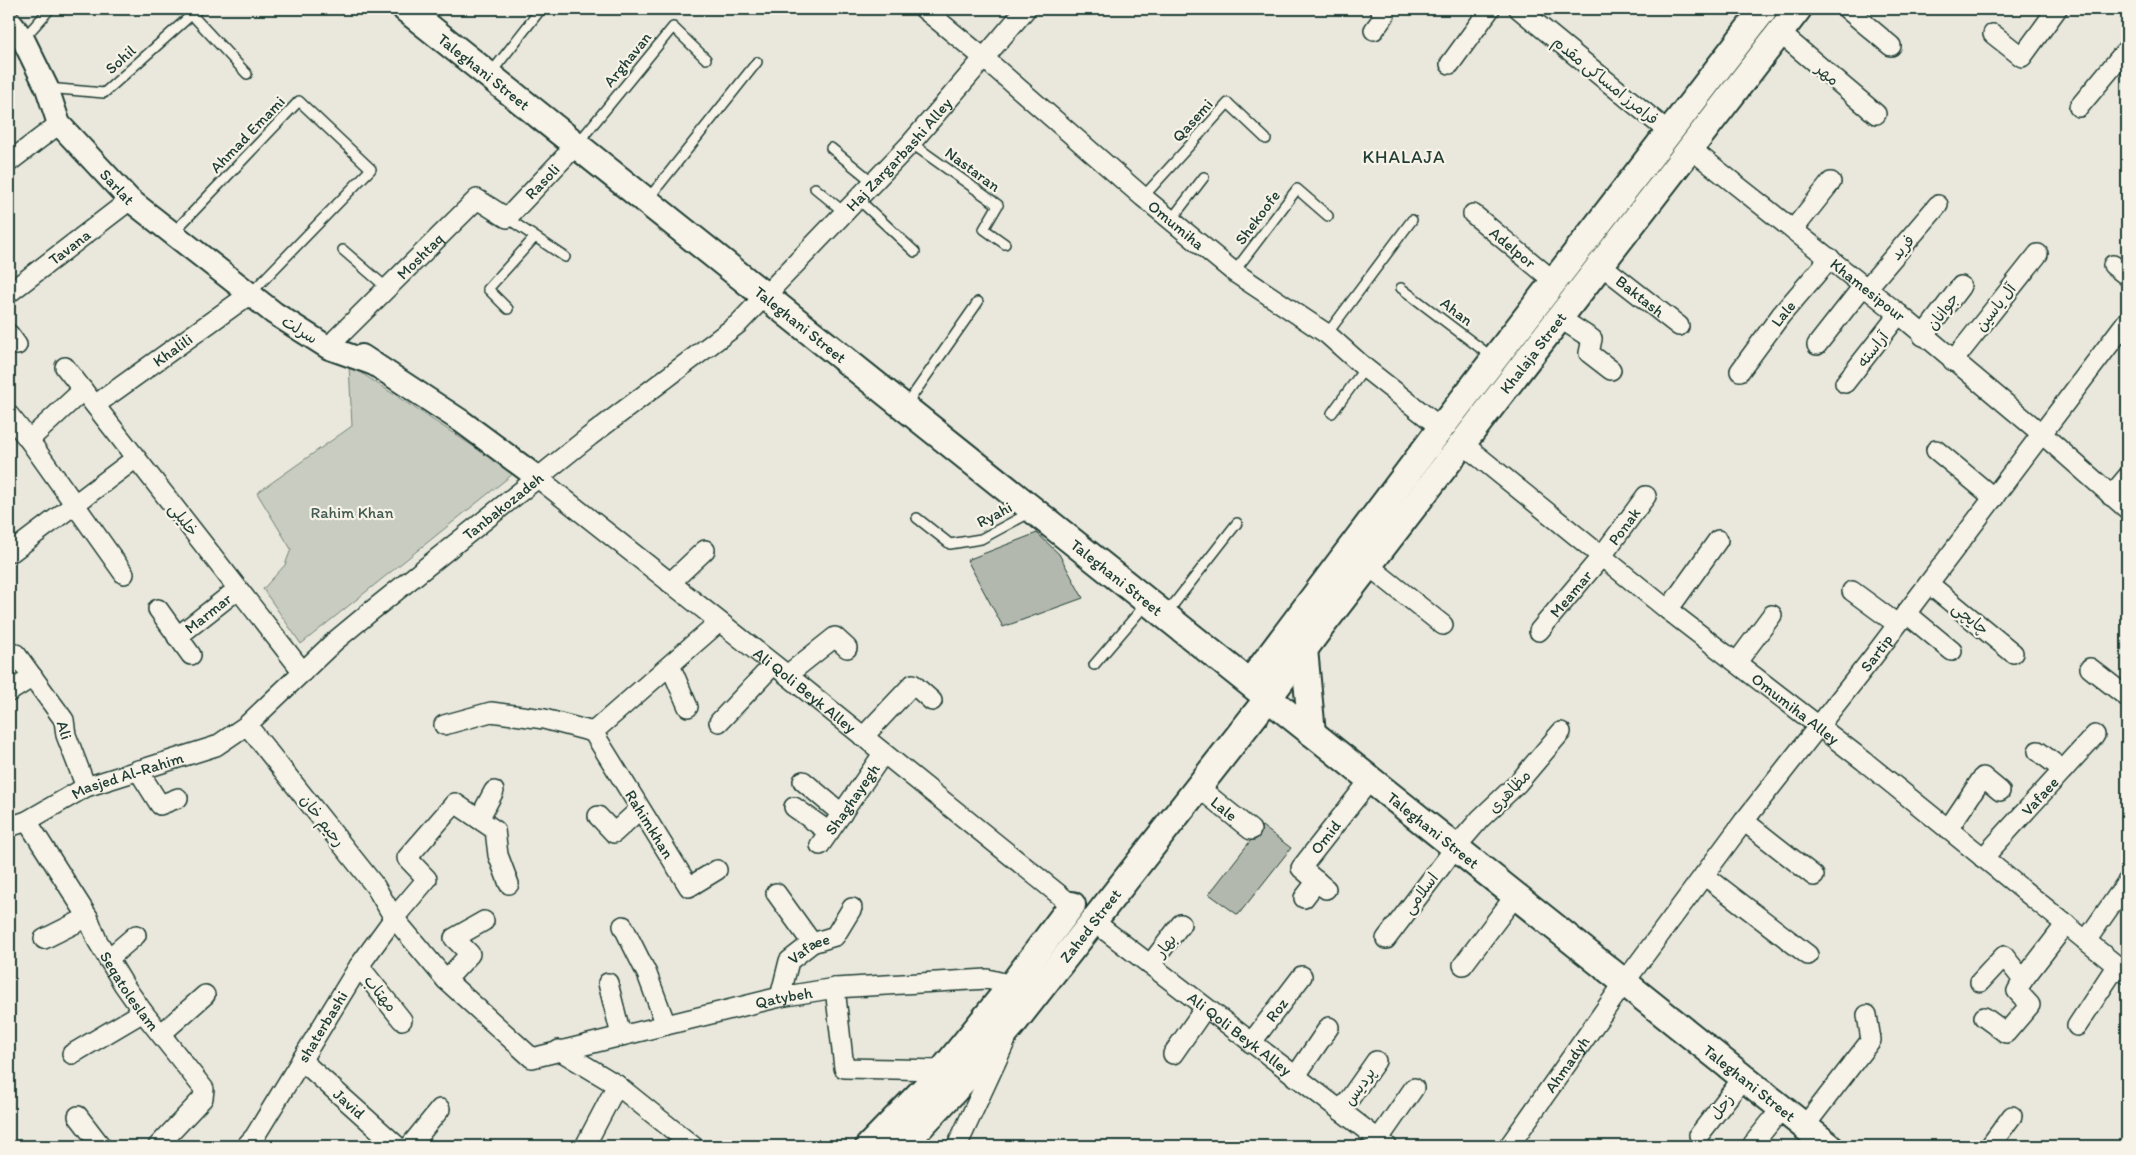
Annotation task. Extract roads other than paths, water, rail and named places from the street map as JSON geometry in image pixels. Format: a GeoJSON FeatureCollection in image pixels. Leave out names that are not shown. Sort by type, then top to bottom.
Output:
{"type":"FeatureCollection","features":[{"type":"Feature","properties":{"kind":"main road","name":"Khalaja Street"},"geometry":{"type":"LineString","coordinates":[[1311,621],[1369,566],[1601,264],[1670,133],[1764,9]]}},
{"type":"Feature","properties":{"kind":"main road","name":"Khalaja Street"},"geometry":{"type":"LineString","coordinates":[[1261,700],[1294,642],[1311,621],[1441,428],[1494,359],[1555,282],[1630,206],[1691,149],[1798,9]]}},
{"type":"Feature","properties":{"kind":"main road","name":"Taleghani Street"},"geometry":{"type":"LineString","coordinates":[[402,12],[489,75],[573,148],[759,303],[904,407],[1026,514],[1147,609],[1210,652],[1261,700],[1312,733],[1365,787],[1619,990],[1782,1117],[1828,1146]]}},
{"type":"Feature","properties":{"kind":"main road"},"geometry":{"type":"LineString","coordinates":[[1210,652],[1224,657],[1294,642],[1312,733]]}},
{"type":"Feature","properties":{"kind":"main road","name":"Zahed Street"},"geometry":{"type":"LineString","coordinates":[[902,1146],[956,1090],[1012,1025],[1198,787],[1261,700]]}},
{"type":"Feature","properties":{"kind":"main road","name":"Zahed Street"},"geometry":{"type":"LineString","coordinates":[[869,1146],[943,1070],[1012,985],[1072,905]]}},
{"type":"Feature","properties":{"kind":"street","name":"Omumiha"},"geometry":{"type":"LineString","coordinates":[[924,9],[985,59],[1143,197],[1234,272],[1327,334],[1365,368],[1441,428]]}},
{"type":"Feature","properties":{"kind":"street","name":"Haj Zargarbashi Alley"},"geometry":{"type":"LineString","coordinates":[[759,303],[911,143],[1026,9]]}},
{"type":"Feature","properties":{"kind":"street"},"geometry":{"type":"LineString","coordinates":[[1374,30],[1385,15],[1380,9]]}},
{"type":"Feature","properties":{"kind":"street"},"geometry":{"type":"LineString","coordinates":[[1450,64],[1490,9]]}},
{"type":"Feature","properties":{"kind":"street","name":"فرامرز امساکی مقدم"},"geometry":{"type":"LineString","coordinates":[[1519,9],[1670,133]]}},
{"type":"Feature","properties":{"kind":"street"},"geometry":{"type":"LineString","coordinates":[[1847,9],[1890,46]]}},
{"type":"Feature","properties":{"kind":"street"},"geometry":{"type":"LineString","coordinates":[[1993,34],[2022,57],[2057,9]]}},
{"type":"Feature","properties":{"kind":"street","name":"Sarlat"},"geometry":{"type":"LineString","coordinates":[[9,21],[23,39],[47,88],[59,124],[130,200],[274,313]]}},
{"type":"Feature","properties":{"kind":"street","name":"مهر"},"geometry":{"type":"LineString","coordinates":[[1780,33],[1876,114]]}},
{"type":"Feature","properties":{"kind":"street"},"geometry":{"type":"LineString","coordinates":[[2079,107],[2127,49]]}},
{"type":"Feature","properties":{"kind":"street"},"geometry":{"type":"LineString","coordinates":[[9,162],[59,124]]}},
{"type":"Feature","properties":{"kind":"street","name":"Rasoli"},"geometry":{"type":"LineString","coordinates":[[507,218],[573,148]]}},
{"type":"Feature","properties":{"kind":"street","name":"Khamesipour"},"geometry":{"type":"LineString","coordinates":[[1691,149],[1899,314],[2042,434],[2127,509]]}},
{"type":"Feature","properties":{"kind":"street"},"geometry":{"type":"LineString","coordinates":[[1793,230],[1831,182]]}},
{"type":"Feature","properties":{"kind":"street","name":"Moshtaq"},"geometry":{"type":"LineString","coordinates":[[333,343],[477,199],[507,218]]}},
{"type":"Feature","properties":{"kind":"street","name":"Tavana"},"geometry":{"type":"LineString","coordinates":[[9,292],[130,200]]}},
{"type":"Feature","properties":{"kind":"street","name":"فرید"},"geometry":{"type":"LineString","coordinates":[[1867,288],[1938,205]]}},
{"type":"Feature","properties":{"kind":"street","name":"Adelpor"},"geometry":{"type":"LineString","coordinates":[[1473,214],[1555,282]]}},
{"type":"Feature","properties":{"kind":"street","name":"آل یاسین"},"geometry":{"type":"LineString","coordinates":[[1953,361],[2038,254]]}},
{"type":"Feature","properties":{"kind":"street","name":"Lale"},"geometry":{"type":"LineString","coordinates":[[1740,371],[1781,315],[1830,258]]}},
{"type":"Feature","properties":{"kind":"street","name":"Baktash"},"geometry":{"type":"LineString","coordinates":[[1601,264],[1679,326]]}},
{"type":"Feature","properties":{"kind":"street","name":"جوانان"},"geometry":{"type":"LineString","coordinates":[[1923,336],[1961,286]]}},
{"type":"Feature","properties":{"kind":"street"},"geometry":{"type":"LineString","coordinates":[[1817,345],[1860,290],[1867,288]]}},
{"type":"Feature","properties":{"kind":"street","name":"Khalili"},"geometry":{"type":"LineString","coordinates":[[29,440],[89,398],[250,294]]}},
{"type":"Feature","properties":{"kind":"street","name":"Tanbakozadeh"},"geometry":{"type":"LineString","coordinates":[[247,726],[302,672],[370,612],[538,478],[738,324],[759,303]]}},
{"type":"Feature","properties":{"kind":"street","name":"سرلت"},"geometry":{"type":"LineString","coordinates":[[274,313],[374,364],[461,421],[538,478]]}},
{"type":"Feature","properties":{"kind":"street","name":"آراسته"},"geometry":{"type":"LineString","coordinates":[[1845,383],[1899,314]]}},
{"type":"Feature","properties":{"kind":"street"},"geometry":{"type":"LineString","coordinates":[[1561,318],[1592,338],[1589,353],[1611,370]]}},
{"type":"Feature","properties":{"kind":"street","name":"Sartip"},"geometry":{"type":"LineString","coordinates":[[1619,990],[1744,821],[1929,584],[2127,321]]}},
{"type":"Feature","properties":{"kind":"street","name":"خلیلی"},"geometry":{"type":"LineString","coordinates":[[65,367],[302,672]]}},
{"type":"Feature","properties":{"kind":"street"},"geometry":{"type":"LineString","coordinates":[[9,415],[29,440],[124,574]]}},
{"type":"Feature","properties":{"kind":"street","name":"Omumiha Alley"},"geometry":{"type":"LineString","coordinates":[[1463,444],[1668,610],[1819,726],[2122,969]]}},
{"type":"Feature","properties":{"kind":"street"},"geometry":{"type":"LineString","coordinates":[[1936,450],[1994,498]]}},
{"type":"Feature","properties":{"kind":"street"},"geometry":{"type":"LineString","coordinates":[[9,545],[13,551],[136,458]]}},
{"type":"Feature","properties":{"kind":"street"},"geometry":{"type":"LineString","coordinates":[[2111,496],[2127,477]]}},
{"type":"Feature","properties":{"kind":"street","name":"Ali Qoli Beyk Alley"},"geometry":{"type":"LineString","coordinates":[[538,478],[1072,905]]}},
{"type":"Feature","properties":{"kind":"street","name":"Ponak"},"geometry":{"type":"LineString","coordinates":[[1602,556],[1646,496]]}},
{"type":"Feature","properties":{"kind":"street"},"geometry":{"type":"LineString","coordinates":[[1668,610],[1718,540]]}},
{"type":"Feature","properties":{"kind":"street"},"geometry":{"type":"LineString","coordinates":[[670,583],[705,550]]}},
{"type":"Feature","properties":{"kind":"street","name":"Meamar"},"geometry":{"type":"LineString","coordinates":[[1539,631],[1602,556]]}},
{"type":"Feature","properties":{"kind":"street"},"geometry":{"type":"LineString","coordinates":[[1369,566],[1443,625]]}},
{"type":"Feature","properties":{"kind":"street","name":"چایچی"},"geometry":{"type":"LineString","coordinates":[[1929,584],[2013,653]]}},
{"type":"Feature","properties":{"kind":"street","name":"Marmar"},"geometry":{"type":"LineString","coordinates":[[177,637],[238,589]]}},
{"type":"Feature","properties":{"kind":"street"},"geometry":{"type":"LineString","coordinates":[[1852,591],[1952,651]]}},
{"type":"Feature","properties":{"kind":"street"},"geometry":{"type":"LineString","coordinates":[[158,609],[190,655]]}},
{"type":"Feature","properties":{"kind":"street"},"geometry":{"type":"LineString","coordinates":[[1737,662],[1772,615]]}},
{"type":"Feature","properties":{"kind":"street"},"geometry":{"type":"LineString","coordinates":[[444,724],[491,712],[544,719],[593,732],[719,622]]}},
{"type":"Feature","properties":{"kind":"street"},"geometry":{"type":"LineString","coordinates":[[719,722],[780,670],[835,637],[847,648]]}},
{"type":"Feature","properties":{"kind":"street","name":"Ali"},"geometry":{"type":"LineString","coordinates":[[16,654],[64,720],[66,735],[86,787]]}},
{"type":"Feature","properties":{"kind":"street"},"geometry":{"type":"LineString","coordinates":[[670,665],[688,706]]}},
{"type":"Feature","properties":{"kind":"street"},"geometry":{"type":"LineString","coordinates":[[2090,668],[2127,697]]}},
{"type":"Feature","properties":{"kind":"street"},"geometry":{"type":"LineString","coordinates":[[9,692],[33,677]]}},
{"type":"Feature","properties":{"kind":"street"},"geometry":{"type":"LineString","coordinates":[[863,737],[913,684],[932,701]]}},
{"type":"Feature","properties":{"kind":"street","name":"Masjed Al-Rahim"},"geometry":{"type":"LineString","coordinates":[[9,827],[27,821],[86,787],[216,746],[247,726]]}},
{"type":"Feature","properties":{"kind":"street","name":"رحیم خان"},"geometry":{"type":"LineString","coordinates":[[247,726],[375,886],[394,918]]}},
{"type":"Feature","properties":{"kind":"street","name":"Rahimkhan"},"geometry":{"type":"LineString","coordinates":[[593,732],[689,887],[717,870]]}},
{"type":"Feature","properties":{"kind":"street","name":"مظاهری"},"geometry":{"type":"LineString","coordinates":[[1450,854],[1480,820],[1518,783],[1560,732]]}},
{"type":"Feature","properties":{"kind":"street","name":"Vafaee"},"geometry":{"type":"LineString","coordinates":[[1983,858],[2096,735]]}},
{"type":"Feature","properties":{"kind":"street"},"geometry":{"type":"LineString","coordinates":[[2038,751],[2063,770]]}},
{"type":"Feature","properties":{"kind":"street","name":"Shaghayegh"},"geometry":{"type":"LineString","coordinates":[[794,807],[824,839],[884,754]]}},
{"type":"Feature","properties":{"kind":"street"},"geometry":{"type":"LineString","coordinates":[[138,770],[160,805],[178,798]]}},
{"type":"Feature","properties":{"kind":"street"},"geometry":{"type":"LineString","coordinates":[[1948,829],[1983,777],[2000,791]]}},
{"type":"Feature","properties":{"kind":"street"},"geometry":{"type":"LineString","coordinates":[[803,781],[842,814]]}},
{"type":"Feature","properties":{"kind":"street","name":"Lale"},"geometry":{"type":"LineString","coordinates":[[1198,787],[1251,830]]}},
{"type":"Feature","properties":{"kind":"street","name":"Omid"},"geometry":{"type":"LineString","coordinates":[[1304,898],[1322,885],[1301,868],[1365,787]]}},
{"type":"Feature","properties":{"kind":"street"},"geometry":{"type":"LineString","coordinates":[[494,791],[479,819],[495,830],[498,855],[509,884]]}},
{"type":"Feature","properties":{"kind":"street","name":"shaterbashi"},"geometry":{"type":"LineString","coordinates":[[255,1143],[301,1060],[359,966],[394,918],[427,879],[407,858],[455,803],[479,819]]}},
{"type":"Feature","properties":{"kind":"street"},"geometry":{"type":"LineString","coordinates":[[598,816],[614,833],[640,809]]}},
{"type":"Feature","properties":{"kind":"street","name":"Seqatoleslam"},"geometry":{"type":"LineString","coordinates":[[27,821],[88,917],[108,959],[143,1012],[204,1089],[203,1098],[158,1146]]}},
{"type":"Feature","properties":{"kind":"street"},"geometry":{"type":"LineString","coordinates":[[1744,821],[1814,876]]}},
{"type":"Feature","properties":{"kind":"street","name":"اسلامی"},"geometry":{"type":"LineString","coordinates":[[1386,939],[1450,854]]}},
{"type":"Feature","properties":{"kind":"street"},"geometry":{"type":"LineString","coordinates":[[1704,875],[1808,955]]}},
{"type":"Feature","properties":{"kind":"street"},"geometry":{"type":"LineString","coordinates":[[2086,940],[2127,882]]}},
{"type":"Feature","properties":{"kind":"street"},"geometry":{"type":"LineString","coordinates":[[776,893],[812,943]]}},
{"type":"Feature","properties":{"kind":"street"},"geometry":{"type":"LineString","coordinates":[[1463,965],[1511,902]]}},
{"type":"Feature","properties":{"kind":"street","name":"Vafaee"},"geometry":{"type":"LineString","coordinates":[[780,998],[789,961],[812,943],[835,936],[852,908]]}},
{"type":"Feature","properties":{"kind":"street"},"geometry":{"type":"LineString","coordinates":[[44,939],[88,917]]}},
{"type":"Feature","properties":{"kind":"street","name":"Qatybeh"},"geometry":{"type":"LineString","coordinates":[[394,918],[446,980],[532,1058],[780,998],[835,988],[987,979],[1012,985]]}},
{"type":"Feature","properties":{"kind":"street"},"geometry":{"type":"LineString","coordinates":[[446,980],[470,954],[454,938],[484,921]]}},
{"type":"Feature","properties":{"kind":"street","name":"Ali Qoli Beyk Alley"},"geometry":{"type":"LineString","coordinates":[[1093,921],[1382,1143]]}},
{"type":"Feature","properties":{"kind":"street","name":"بهار"},"geometry":{"type":"LineString","coordinates":[[1150,965],[1181,924]]}},
{"type":"Feature","properties":{"kind":"street"},"geometry":{"type":"LineString","coordinates":[[1984,1017],[2006,1033],[2030,1005],[2016,991],[2066,924]]}},
{"type":"Feature","properties":{"kind":"street"},"geometry":{"type":"LineString","coordinates":[[623,926],[647,974],[666,1025]]}},
{"type":"Feature","properties":{"kind":"street"},"geometry":{"type":"LineString","coordinates":[[108,959],[136,935]]}},
{"type":"Feature","properties":{"kind":"street"},"geometry":{"type":"LineString","coordinates":[[1980,982],[2004,956],[2023,980]]}},
{"type":"Feature","properties":{"kind":"street","name":"مهتاب"},"geometry":{"type":"LineString","coordinates":[[359,966],[402,1020]]}},
{"type":"Feature","properties":{"kind":"street"},"geometry":{"type":"LineString","coordinates":[[2078,1026],[2122,969]]}},
{"type":"Feature","properties":{"kind":"street","name":"Roz"},"geometry":{"type":"LineString","coordinates":[[1251,1043],[1302,976]]}},
{"type":"Feature","properties":{"kind":"street"},"geometry":{"type":"LineString","coordinates":[[608,983],[621,1036]]}},
{"type":"Feature","properties":{"kind":"street"},"geometry":{"type":"LineString","coordinates":[[835,988],[844,1068],[943,1070]]}},
{"type":"Feature","properties":{"kind":"street","name":"Ahmadyh"},"geometry":{"type":"LineString","coordinates":[[1509,1146],[1619,990]]}},
{"type":"Feature","properties":{"kind":"street"},"geometry":{"type":"LineString","coordinates":[[160,1034],[205,995]]}},
{"type":"Feature","properties":{"kind":"street"},"geometry":{"type":"LineString","coordinates":[[1173,1054],[1204,1008]]}},
{"type":"Feature","properties":{"kind":"street"},"geometry":{"type":"LineString","coordinates":[[72,1054],[143,1012]]}},
{"type":"Feature","properties":{"kind":"street"},"geometry":{"type":"LineString","coordinates":[[1753,1144],[1871,1040],[1868,1015]]}},
{"type":"Feature","properties":{"kind":"street"},"geometry":{"type":"LineString","coordinates":[[957,1146],[1012,1025]]}},
{"type":"Feature","properties":{"kind":"street"},"geometry":{"type":"LineString","coordinates":[[1295,1077],[1329,1028]]}},
{"type":"Feature","properties":{"kind":"street"},"geometry":{"type":"LineString","coordinates":[[559,1050],[617,1085],[686,1144]]}},
{"type":"Feature","properties":{"kind":"street","name":"Javid"},"geometry":{"type":"LineString","coordinates":[[301,1060],[397,1146]]}},
{"type":"Feature","properties":{"kind":"street","name":"پردیس"},"geometry":{"type":"LineString","coordinates":[[1341,1111],[1376,1061]]}},
{"type":"Feature","properties":{"kind":"street","name":"زحل"},"geometry":{"type":"LineString","coordinates":[[1700,1134],[1738,1084]]}},
{"type":"Feature","properties":{"kind":"street"},"geometry":{"type":"LineString","coordinates":[[585,1146],[617,1085]]}},
{"type":"Feature","properties":{"kind":"street"},"geometry":{"type":"LineString","coordinates":[[1382,1143],[1414,1088]]}},
{"type":"Feature","properties":{"kind":"street"},"geometry":{"type":"LineString","coordinates":[[410,1146],[440,1109]]}},
{"type":"Feature","properties":{"kind":"street"},"geometry":{"type":"LineString","coordinates":[[78,1116],[101,1146]]}},
{"type":"Feature","properties":{"kind":"street"},"geometry":{"type":"LineString","coordinates":[[1990,1146],[2012,1116]]}},
{"type":"Feature","properties":{"kind":"lane"},"geometry":{"type":"LineString","coordinates":[[23,39],[50,9]]}},
{"type":"Feature","properties":{"kind":"lane"},"geometry":{"type":"LineString","coordinates":[[489,75],[541,9]]}},
{"type":"Feature","properties":{"kind":"lane"},"geometry":{"type":"LineString","coordinates":[[195,12],[247,74]]}},
{"type":"Feature","properties":{"kind":"lane","name":"Sohil"},"geometry":{"type":"LineString","coordinates":[[47,88],[104,93],[195,12]]}},
{"type":"Feature","properties":{"kind":"lane","name":"Taleghani Street"},"geometry":{"type":"LineString","coordinates":[[402,12],[573,148]]}},
{"type":"Feature","properties":{"kind":"lane","name":"Arghavan"},"geometry":{"type":"LineString","coordinates":[[573,148],[673,27],[706,59]]}},
{"type":"Feature","properties":{"kind":"lane"},"geometry":{"type":"LineString","coordinates":[[642,204],[757,62]]}},
{"type":"Feature","properties":{"kind":"lane","name":"Ahmad Emami"},"geometry":{"type":"LineString","coordinates":[[173,233],[299,101],[371,169],[250,294]]}},
{"type":"Feature","properties":{"kind":"lane","name":"Qasemi"},"geometry":{"type":"LineString","coordinates":[[1143,197],[1228,103],[1266,139]]}},
{"type":"Feature","properties":{"kind":"lane","name":"Nastaran"},"geometry":{"type":"LineString","coordinates":[[911,143],[998,205],[984,229],[1005,244]]}},
{"type":"Feature","properties":{"kind":"lane"},"geometry":{"type":"LineString","coordinates":[[831,148],[874,183]]}},
{"type":"Feature","properties":{"kind":"lane"},"geometry":{"type":"LineString","coordinates":[[1171,220],[1204,176]]}},
{"type":"Feature","properties":{"kind":"lane"},"geometry":{"type":"LineString","coordinates":[[815,188],[845,213]]}},
{"type":"Feature","properties":{"kind":"lane","name":"Shekoofe"},"geometry":{"type":"LineString","coordinates":[[1234,272],[1297,189],[1328,216]]}},
{"type":"Feature","properties":{"kind":"lane"},"geometry":{"type":"LineString","coordinates":[[858,199],[916,252]]}},
{"type":"Feature","properties":{"kind":"lane"},"geometry":{"type":"LineString","coordinates":[[507,218],[565,257]]}},
{"type":"Feature","properties":{"kind":"lane"},"geometry":{"type":"LineString","coordinates":[[1327,334],[1412,220]]}},
{"type":"Feature","properties":{"kind":"lane"},"geometry":{"type":"LineString","coordinates":[[508,309],[488,289],[535,237]]}},
{"type":"Feature","properties":{"kind":"lane"},"geometry":{"type":"LineString","coordinates":[[343,250],[387,288]]}},
{"type":"Feature","properties":{"kind":"lane","name":"Ahan"},"geometry":{"type":"LineString","coordinates":[[1401,288],[1494,359]]}},
{"type":"Feature","properties":{"kind":"lane"},"geometry":{"type":"LineString","coordinates":[[904,407],[978,302]]}},
{"type":"Feature","properties":{"kind":"lane"},"geometry":{"type":"LineString","coordinates":[[1332,413],[1365,368]]}},
{"type":"Feature","properties":{"kind":"lane","name":"Ryahi"},"geometry":{"type":"LineString","coordinates":[[916,518],[950,544],[981,539],[1026,514]]}},
{"type":"Feature","properties":{"kind":"lane"},"geometry":{"type":"LineString","coordinates":[[1094,665],[1147,609],[1237,523]]}},
{"type":"Feature","properties":{"kind":"district","name":"KHALAJA"},"geometry":{"type":"Point","coordinates":[1404,157]}},
{"type":"Feature","properties":{"kind":"park label","name":"Rahim Khan"},"geometry":{"type":"Point","coordinates":[352,512]}}]}
